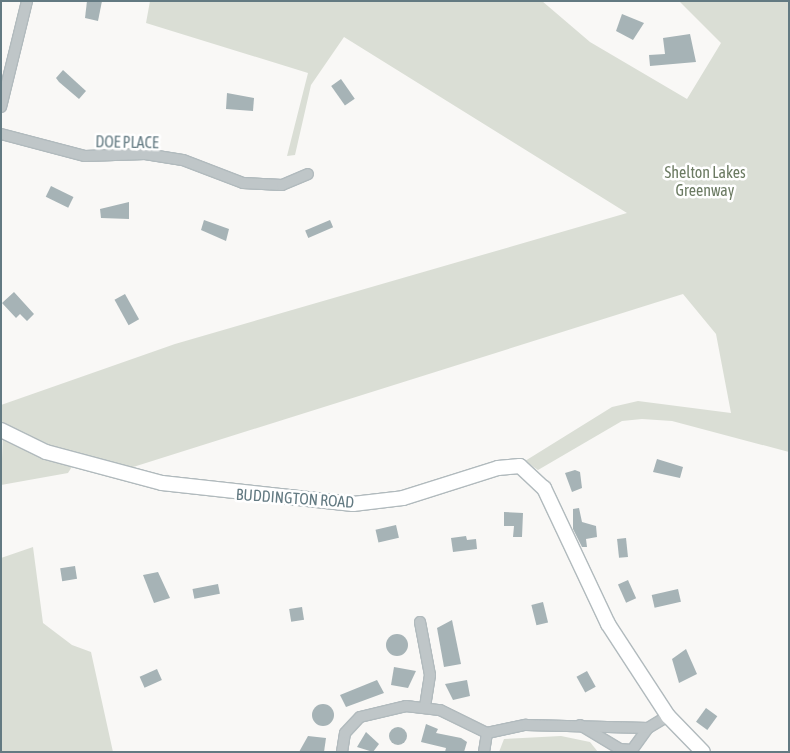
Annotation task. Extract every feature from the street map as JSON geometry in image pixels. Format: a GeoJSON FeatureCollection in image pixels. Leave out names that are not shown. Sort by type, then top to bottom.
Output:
{"type":"FeatureCollection","features":[{"type":"Feature","properties":{"kind":"street"},"geometry":{"type":"LineString","coordinates":[[1,107],[27,1]]}},
{"type":"Feature","properties":{"kind":"street","name":"DOE PLACE"},"geometry":{"type":"LineString","coordinates":[[1,134],[85,156],[145,154],[183,160],[243,183],[282,186],[308,174]]}},
{"type":"Feature","properties":{"kind":"street","name":"BUDDINGTON ROAD"},"geometry":{"type":"LineString","coordinates":[[1,430],[46,452],[142,479],[198,490],[353,504],[403,498],[498,468],[520,466],[544,488],[604,616],[668,716],[703,752]]}},
{"type":"Feature","properties":{"kind":"street"},"geometry":{"type":"LineString","coordinates":[[420,622],[430,675],[425,706]]}},
{"type":"Feature","properties":{"kind":"street"},"geometry":{"type":"LineString","coordinates":[[342,752],[345,733],[360,717],[425,706],[487,733],[526,725],[578,724],[648,728]]}},
{"type":"Feature","properties":{"kind":"street"},"geometry":{"type":"LineString","coordinates":[[578,724],[612,744],[632,750],[648,728],[668,716]]}},
{"type":"Feature","properties":{"kind":"street"},"geometry":{"type":"LineString","coordinates":[[612,744],[618,726]]}},
{"type":"Feature","properties":{"kind":"street"},"geometry":{"type":"LineString","coordinates":[[484,752],[487,733]]}},
{"type":"Feature","properties":{"kind":"green space","name":"Shelton Lakes Greenway"},"geometry":{"type":"Polygon","coordinates":[[[150,1],[542,1],[590,42],[687,99],[721,43],[679,1],[789,1],[789,452],[672,421],[642,419],[622,421],[538,470],[525,461],[612,407],[638,401],[731,413],[716,334],[683,294],[130,468],[72,456],[1,426],[1,405],[175,344],[627,213],[344,37],[311,85],[295,155],[287,156],[308,73],[146,23],[150,1]]]}},
{"type":"Feature","properties":{"kind":"green space"},"geometry":{"type":"Polygon","coordinates":[[[3,432],[24,449],[73,465],[68,473],[1,485],[3,432]]]}},
{"type":"Feature","properties":{"kind":"green space"},"geometry":{"type":"Polygon","coordinates":[[[33,547],[43,623],[72,645],[91,652],[113,752],[1,752],[1,558],[33,547]]]}},
{"type":"Feature","properties":{"kind":"green space"},"geometry":{"type":"Polygon","coordinates":[[[561,736],[590,742],[598,752],[499,752],[504,739],[561,736]]]}},
{"type":"Feature","properties":{"kind":"building"},"geometry":{"type":"Polygon","coordinates":[[[87,1],[102,1],[98,21],[85,18],[87,1]]]}},
{"type":"Feature","properties":{"kind":"building"},"geometry":{"type":"Polygon","coordinates":[[[622,14],[644,23],[633,40],[616,31],[622,14]]]}},
{"type":"Feature","properties":{"kind":"building"},"geometry":{"type":"Polygon","coordinates":[[[690,34],[696,62],[650,66],[649,55],[665,54],[663,38],[690,34]]]}},
{"type":"Feature","properties":{"kind":"building"},"geometry":{"type":"Polygon","coordinates":[[[63,70],[86,91],[79,99],[56,78],[63,70]]]}},
{"type":"Feature","properties":{"kind":"building"},"geometry":{"type":"Polygon","coordinates":[[[341,79],[355,99],[345,106],[331,86],[341,79]]]}},
{"type":"Feature","properties":{"kind":"building"},"geometry":{"type":"Polygon","coordinates":[[[227,93],[254,98],[253,111],[226,109],[227,93]]]}},
{"type":"Feature","properties":{"kind":"building"},"geometry":{"type":"Polygon","coordinates":[[[51,186],[73,197],[68,208],[46,197],[51,186]]]}},
{"type":"Feature","properties":{"kind":"building"},"geometry":{"type":"Polygon","coordinates":[[[129,202],[129,219],[101,218],[100,209],[129,202]]]}},
{"type":"Feature","properties":{"kind":"building"},"geometry":{"type":"Polygon","coordinates":[[[204,220],[229,229],[226,241],[201,230],[204,220]]]}},
{"type":"Feature","properties":{"kind":"building"},"geometry":{"type":"Polygon","coordinates":[[[330,220],[333,227],[308,238],[305,231],[330,220]]]}},
{"type":"Feature","properties":{"kind":"building"},"geometry":{"type":"Polygon","coordinates":[[[14,292],[34,314],[27,321],[20,314],[16,318],[2,303],[14,292]]]}},
{"type":"Feature","properties":{"kind":"building"},"geometry":{"type":"Polygon","coordinates":[[[125,294],[139,319],[129,325],[115,300],[125,294]]]}},
{"type":"Feature","properties":{"kind":"building"},"geometry":{"type":"Polygon","coordinates":[[[657,459],[683,467],[680,478],[653,472],[657,459]]]}},
{"type":"Feature","properties":{"kind":"building"},"geometry":{"type":"Polygon","coordinates":[[[575,470],[580,472],[582,488],[572,492],[565,473],[575,470]]]}},
{"type":"Feature","properties":{"kind":"building"},"geometry":{"type":"Polygon","coordinates":[[[579,508],[582,522],[596,526],[597,537],[586,539],[587,547],[582,547],[573,529],[573,509],[579,508]]]}},
{"type":"Feature","properties":{"kind":"building"},"geometry":{"type":"Polygon","coordinates":[[[504,512],[523,513],[522,537],[513,537],[514,526],[504,526],[504,512]]]}},
{"type":"Feature","properties":{"kind":"building"},"geometry":{"type":"Polygon","coordinates":[[[396,525],[399,538],[378,542],[376,530],[396,525]]]}},
{"type":"Feature","properties":{"kind":"building"},"geometry":{"type":"Polygon","coordinates":[[[466,536],[467,540],[476,539],[477,549],[453,552],[451,538],[466,536]]]}},
{"type":"Feature","properties":{"kind":"building"},"geometry":{"type":"Polygon","coordinates":[[[626,538],[628,557],[619,558],[617,539],[626,538]]]}},
{"type":"Feature","properties":{"kind":"building"},"geometry":{"type":"Polygon","coordinates":[[[75,566],[77,579],[62,581],[60,568],[75,566]]]}},
{"type":"Feature","properties":{"kind":"building"},"geometry":{"type":"Polygon","coordinates":[[[158,572],[170,598],[154,603],[143,575],[158,572]]]}},
{"type":"Feature","properties":{"kind":"building"},"geometry":{"type":"Polygon","coordinates":[[[628,580],[636,598],[626,603],[618,584],[628,580]]]}},
{"type":"Feature","properties":{"kind":"building"},"geometry":{"type":"Polygon","coordinates":[[[218,584],[220,594],[194,599],[192,589],[218,584]]]}},
{"type":"Feature","properties":{"kind":"building"},"geometry":{"type":"Polygon","coordinates":[[[678,589],[681,602],[655,608],[652,595],[678,589]]]}},
{"type":"Feature","properties":{"kind":"building"},"geometry":{"type":"Polygon","coordinates":[[[543,602],[548,622],[536,625],[531,605],[543,602]]]}},
{"type":"Feature","properties":{"kind":"building"},"geometry":{"type":"Polygon","coordinates":[[[302,607],[304,620],[291,622],[289,609],[302,607]]]}},
{"type":"Feature","properties":{"kind":"building"},"geometry":{"type":"Polygon","coordinates":[[[452,620],[461,664],[444,667],[437,628],[452,620]]]}},
{"type":"Feature","properties":{"kind":"building"},"geometry":{"type":"Polygon","coordinates":[[[397,634],[405,637],[408,645],[405,653],[397,656],[389,653],[386,645],[389,637],[397,634]]]}},
{"type":"Feature","properties":{"kind":"building"},"geometry":{"type":"Polygon","coordinates":[[[686,649],[697,674],[679,683],[672,659],[686,649]]]}},
{"type":"Feature","properties":{"kind":"building"},"geometry":{"type":"Polygon","coordinates":[[[394,667],[416,671],[408,688],[391,685],[394,667]]]}},
{"type":"Feature","properties":{"kind":"building"},"geometry":{"type":"Polygon","coordinates":[[[157,669],[162,680],[145,688],[140,677],[157,669]]]}},
{"type":"Feature","properties":{"kind":"building"},"geometry":{"type":"Polygon","coordinates":[[[587,671],[596,687],[585,693],[577,677],[587,671]]]}},
{"type":"Feature","properties":{"kind":"building"},"geometry":{"type":"Polygon","coordinates":[[[377,680],[384,693],[346,707],[340,695],[377,680]]]}},
{"type":"Feature","properties":{"kind":"building"},"geometry":{"type":"Polygon","coordinates":[[[467,680],[470,696],[453,700],[445,684],[467,680]]]}},
{"type":"Feature","properties":{"kind":"building"},"geometry":{"type":"Polygon","coordinates":[[[323,704],[331,707],[334,715],[331,723],[323,726],[315,723],[312,715],[315,707],[323,704]]]}},
{"type":"Feature","properties":{"kind":"building"},"geometry":{"type":"Polygon","coordinates":[[[706,708],[717,716],[707,730],[696,722],[706,708]]]}},
{"type":"Feature","properties":{"kind":"building"},"geometry":{"type":"Polygon","coordinates":[[[426,724],[438,729],[436,733],[461,738],[467,742],[464,752],[445,752],[446,748],[421,742],[426,724]]]}},
{"type":"Feature","properties":{"kind":"building"},"geometry":{"type":"Polygon","coordinates":[[[394,727],[402,727],[407,732],[405,743],[394,745],[389,740],[389,732],[394,727]]]}},
{"type":"Feature","properties":{"kind":"building"},"geometry":{"type":"Polygon","coordinates":[[[366,732],[379,744],[373,752],[357,747],[366,732]]]}},
{"type":"Feature","properties":{"kind":"building"},"geometry":{"type":"Polygon","coordinates":[[[308,736],[326,738],[324,752],[299,752],[308,736]]]}}]}
